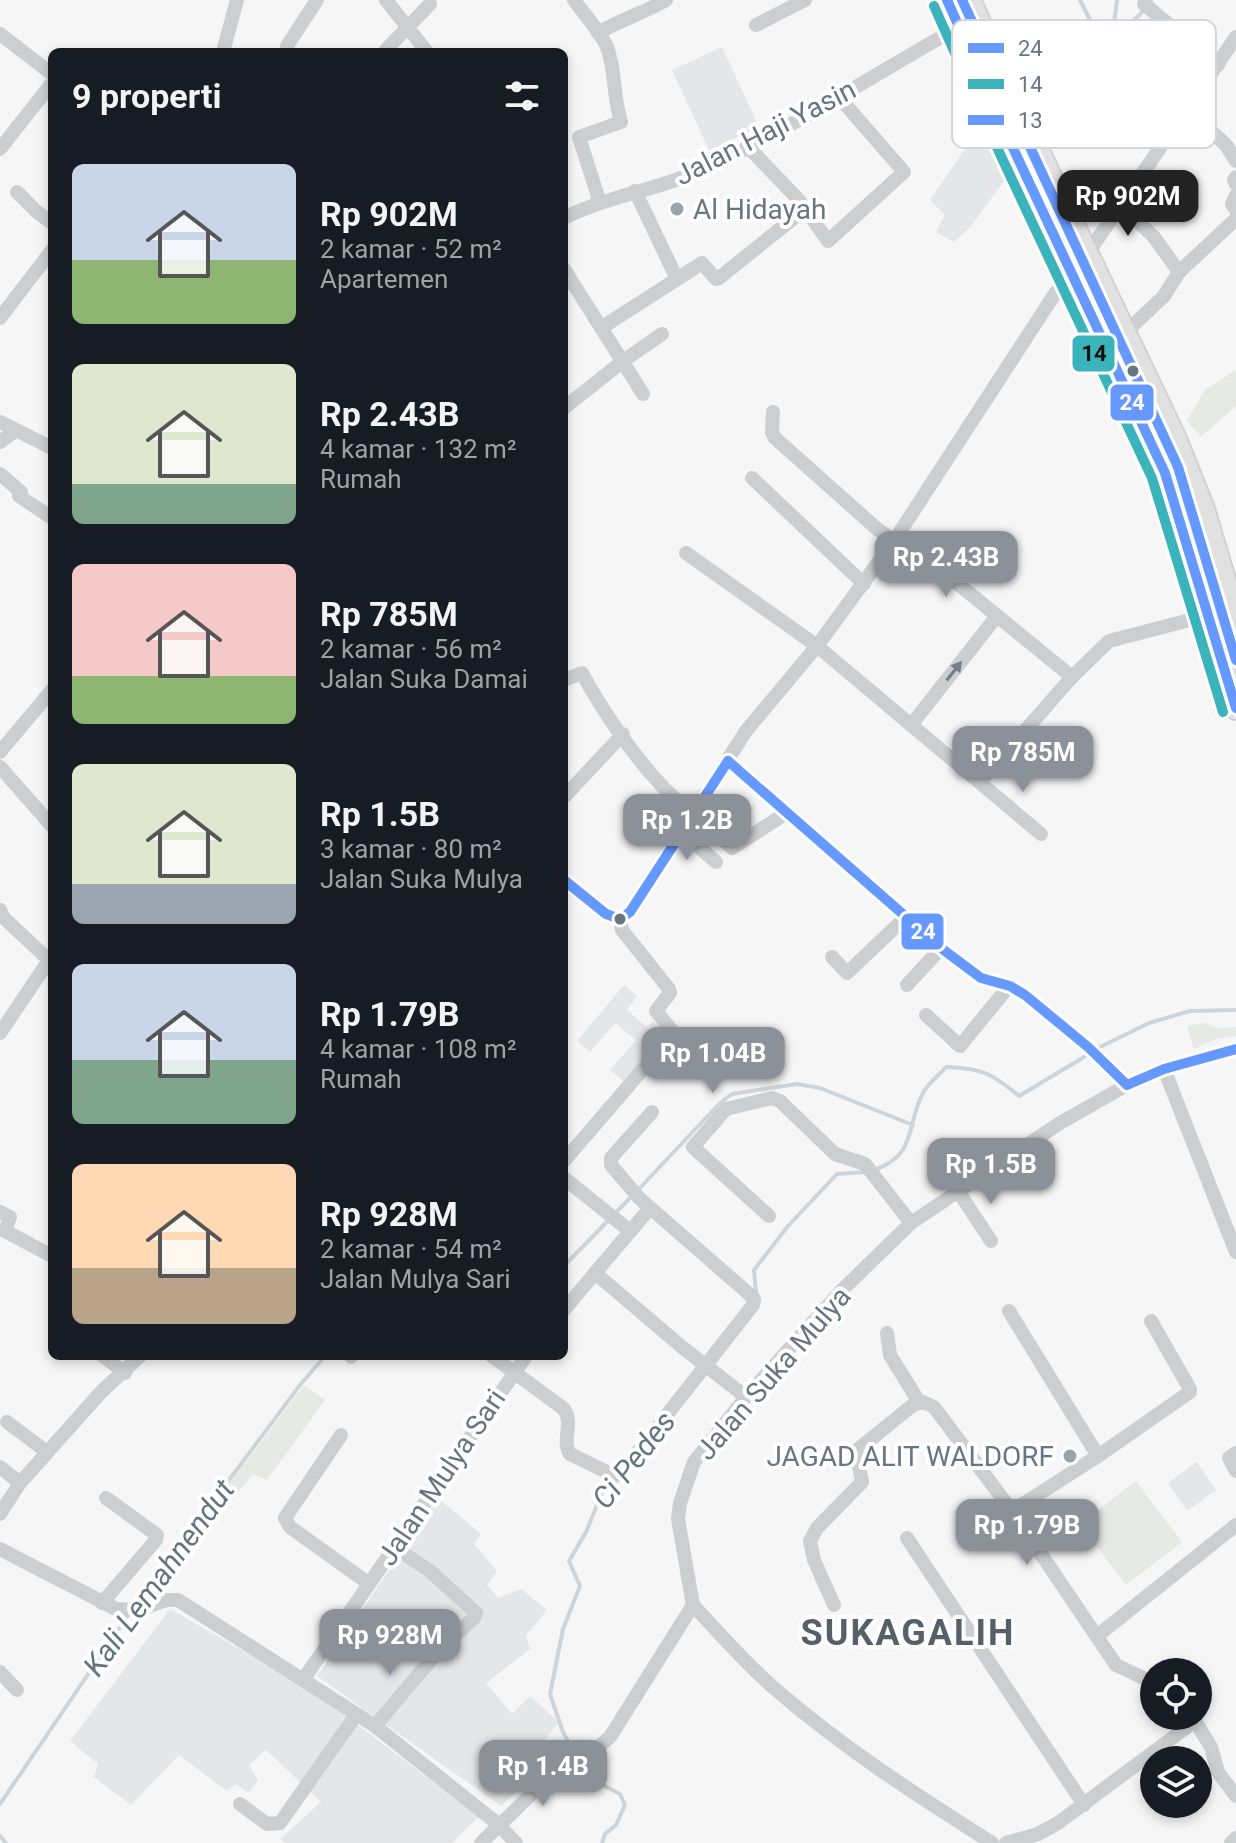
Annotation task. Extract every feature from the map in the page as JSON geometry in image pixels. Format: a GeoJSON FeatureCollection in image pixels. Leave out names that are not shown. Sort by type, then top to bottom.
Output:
{"type":"FeatureCollection","features":[{"type":"Feature","properties":{"kind":"highway"},"geometry":{"type":"LineString","coordinates":[[947,0],[954,20]]}},
{"type":"Feature","properties":{"kind":"highway"},"geometry":{"type":"LineString","coordinates":[[969,0],[978,20]]}},
{"type":"Feature","properties":{"kind":"highway"},"geometry":{"type":"LineString","coordinates":[[1013,148],[1165,473],[1236,708]]}},
{"type":"Feature","properties":{"kind":"highway"},"geometry":{"type":"LineString","coordinates":[[1037,148],[1175,439],[1203,509],[1236,620]]}},
{"type":"Feature","properties":{"kind":"street"},"geometry":{"type":"LineString","coordinates":[[224,48],[237,0]]}},
{"type":"Feature","properties":{"kind":"street"},"geometry":{"type":"LineString","coordinates":[[287,46],[317,0]]}},
{"type":"Feature","properties":{"kind":"street"},"geometry":{"type":"LineString","coordinates":[[386,0],[424,48]]}},
{"type":"Feature","properties":{"kind":"street"},"geometry":{"type":"LineString","coordinates":[[574,0],[606,45],[621,122],[579,137],[600,203]]}},
{"type":"Feature","properties":{"kind":"street"},"geometry":{"type":"LineString","coordinates":[[598,33],[666,0]]}},
{"type":"Feature","properties":{"kind":"street"},"geometry":{"type":"LineString","coordinates":[[756,25],[805,0]]}},
{"type":"Feature","properties":{"kind":"street"},"geometry":{"type":"LineString","coordinates":[[389,48],[430,4]]}},
{"type":"Feature","properties":{"kind":"street"},"geometry":{"type":"LineString","coordinates":[[1146,6],[1163,20]]}},
{"type":"Feature","properties":{"kind":"street","name":"Jalan Haji Yasin"},"geometry":{"type":"LineString","coordinates":[[568,216],[635,191],[691,175],[952,31]]}},
{"type":"Feature","properties":{"kind":"street"},"geometry":{"type":"LineString","coordinates":[[0,34],[48,71]]}},
{"type":"Feature","properties":{"kind":"street"},"geometry":{"type":"LineString","coordinates":[[1216,68],[1236,37]]}},
{"type":"Feature","properties":{"kind":"street"},"geometry":{"type":"LineString","coordinates":[[0,149],[48,88]]}},
{"type":"Feature","properties":{"kind":"street"},"geometry":{"type":"LineString","coordinates":[[747,146],[805,209],[828,241],[904,172],[838,96]]}},
{"type":"Feature","properties":{"kind":"street"},"geometry":{"type":"LineString","coordinates":[[1216,136],[1236,161]]}},
{"type":"Feature","properties":{"kind":"street"},"geometry":{"type":"LineString","coordinates":[[1088,253],[1160,148]]}},
{"type":"Feature","properties":{"kind":"street"},"geometry":{"type":"LineString","coordinates":[[1236,177],[1236,184]]}},
{"type":"Feature","properties":{"kind":"street"},"geometry":{"type":"LineString","coordinates":[[635,191],[677,279]]}},
{"type":"Feature","properties":{"kind":"street"},"geometry":{"type":"LineString","coordinates":[[17,192],[48,220]]}},
{"type":"Feature","properties":{"kind":"street"},"geometry":{"type":"LineString","coordinates":[[1236,195],[1232,204],[1236,210]]}},
{"type":"Feature","properties":{"kind":"street"},"geometry":{"type":"LineString","coordinates":[[1121,205],[1179,272]]}},
{"type":"Feature","properties":{"kind":"street"},"geometry":{"type":"LineString","coordinates":[[601,328],[702,263],[716,279],[719,278],[805,209]]}},
{"type":"Feature","properties":{"kind":"street"},"geometry":{"type":"LineString","coordinates":[[1125,333],[1164,296],[1179,272],[1236,219]]}},
{"type":"Feature","properties":{"kind":"street"},"geometry":{"type":"LineString","coordinates":[[0,318],[48,255]]}},
{"type":"Feature","properties":{"kind":"street"},"geometry":{"type":"LineString","coordinates":[[568,275],[643,394]]}},
{"type":"Feature","properties":{"kind":"street"},"geometry":{"type":"LineString","coordinates":[[620,919],[630,912],[761,711],[817,646],[894,541],[1056,292],[1075,279]]}},
{"type":"Feature","properties":{"kind":"street"},"geometry":{"type":"LineString","coordinates":[[568,405],[662,334]]}},
{"type":"Feature","properties":{"kind":"street"},"geometry":{"type":"LineString","coordinates":[[773,412],[772,432],[775,438],[894,541]]}},
{"type":"Feature","properties":{"kind":"street"},"geometry":{"type":"LineString","coordinates":[[0,422],[15,431],[48,441]]}},
{"type":"Feature","properties":{"kind":"street"},"geometry":{"type":"LineString","coordinates":[[0,442],[15,431]]}},
{"type":"Feature","properties":{"kind":"street"},"geometry":{"type":"LineString","coordinates":[[0,474],[21,492],[19,496],[48,515]]}},
{"type":"Feature","properties":{"kind":"street"},"geometry":{"type":"LineString","coordinates":[[752,478],[864,584]]}},
{"type":"Feature","properties":{"kind":"street"},"geometry":{"type":"LineString","coordinates":[[919,552],[1072,677]]}},
{"type":"Feature","properties":{"kind":"street"},"geometry":{"type":"LineString","coordinates":[[686,553],[817,646],[1041,834]]}},
{"type":"Feature","properties":{"kind":"street"},"geometry":{"type":"LineString","coordinates":[[980,782],[1072,677],[1109,641],[1209,615]]}},
{"type":"Feature","properties":{"kind":"street"},"geometry":{"type":"LineString","coordinates":[[911,725],[997,616]]}},
{"type":"Feature","properties":{"kind":"street"},"geometry":{"type":"LineString","coordinates":[[568,678],[582,673],[597,700],[648,769],[670,794],[732,848],[788,812]]}},
{"type":"Feature","properties":{"kind":"street"},"geometry":{"type":"LineString","coordinates":[[0,752],[48,695]]}},
{"type":"Feature","properties":{"kind":"street"},"geometry":{"type":"LineString","coordinates":[[568,793],[623,734]]}},
{"type":"Feature","properties":{"kind":"street"},"geometry":{"type":"LineString","coordinates":[[728,761],[941,948],[981,978],[1009,986],[1025,995],[1127,1085]]}},
{"type":"Feature","properties":{"kind":"street"},"geometry":{"type":"LineString","coordinates":[[0,767],[48,821]]}},
{"type":"Feature","properties":{"kind":"street"},"geometry":{"type":"LineString","coordinates":[[682,832],[716,862]]}},
{"type":"Feature","properties":{"kind":"street"},"geometry":{"type":"LineString","coordinates":[[568,883],[606,914],[620,919]]}},
{"type":"Feature","properties":{"kind":"street"},"geometry":{"type":"LineString","coordinates":[[0,910],[4,918],[48,955]]}},
{"type":"Feature","properties":{"kind":"street"},"geometry":{"type":"LineString","coordinates":[[832,957],[847,973],[906,917]]}},
{"type":"Feature","properties":{"kind":"street"},"geometry":{"type":"LineString","coordinates":[[568,1156],[674,1033],[656,1011],[670,993],[669,989],[622,930],[620,919]]}},
{"type":"Feature","properties":{"kind":"street"},"geometry":{"type":"LineString","coordinates":[[907,985],[941,948]]}},
{"type":"Feature","properties":{"kind":"street"},"geometry":{"type":"LineString","coordinates":[[1,1029],[48,962]]}},
{"type":"Feature","properties":{"kind":"street"},"geometry":{"type":"LineString","coordinates":[[926,1015],[960,1046],[1009,986]]}},
{"type":"Feature","properties":{"kind":"street","name":"Jalan Suka Mulya"},"geometry":{"type":"LineString","coordinates":[[693,1605],[679,1532],[680,1503],[694,1462],[746,1397],[841,1291],[911,1223],[1060,1123],[1127,1085],[1164,1069],[1236,1049]]}},
{"type":"Feature","properties":{"kind":"street"},"geometry":{"type":"LineString","coordinates":[[1164,1069],[1236,1252]]}},
{"type":"Feature","properties":{"kind":"street"},"geometry":{"type":"LineString","coordinates":[[769,1216],[694,1148],[726,1109],[760,1100],[778,1100],[835,1154],[865,1164],[911,1223]]}},
{"type":"Feature","properties":{"kind":"street"},"geometry":{"type":"LineString","coordinates":[[497,1360],[564,1409],[569,1420],[567,1451],[615,1476],[622,1472],[749,1311],[754,1299],[644,1203],[611,1165],[611,1158],[652,1112]]}},
{"type":"Feature","properties":{"kind":"street"},"geometry":{"type":"LineString","coordinates":[[568,1181],[625,1227]]}},
{"type":"Feature","properties":{"kind":"street"},"geometry":{"type":"LineString","coordinates":[[958,1191],[991,1241]]}},
{"type":"Feature","properties":{"kind":"street"},"geometry":{"type":"LineString","coordinates":[[568,1305],[595,1273],[644,1203]]}},
{"type":"Feature","properties":{"kind":"street"},"geometry":{"type":"LineString","coordinates":[[0,1212],[10,1217],[5,1231],[48,1254]]}},
{"type":"Feature","properties":{"kind":"street"},"geometry":{"type":"LineString","coordinates":[[595,1273],[746,1397]]}},
{"type":"Feature","properties":{"kind":"street"},"geometry":{"type":"LineString","coordinates":[[1009,1311],[1098,1456]]}},
{"type":"Feature","properties":{"kind":"street"},"geometry":{"type":"LineString","coordinates":[[1012,1511],[1190,1392],[1151,1321]]}},
{"type":"Feature","properties":{"kind":"street"},"geometry":{"type":"LineString","coordinates":[[887,1333],[890,1355],[919,1402],[934,1407],[1012,1511],[1121,1669],[1140,1677]]}},
{"type":"Feature","properties":{"kind":"street"},"geometry":{"type":"LineString","coordinates":[[108,1360],[125,1373]]}},
{"type":"Feature","properties":{"kind":"street"},"geometry":{"type":"LineString","coordinates":[[0,1514],[20,1483],[47,1452],[102,1391],[136,1360]]}},
{"type":"Feature","properties":{"kind":"street","name":"Jalan Mulya Sari"},"geometry":{"type":"LineString","coordinates":[[303,1680],[523,1360]]}},
{"type":"Feature","properties":{"kind":"street"},"geometry":{"type":"LineString","coordinates":[[834,1605],[814,1560],[810,1541],[817,1528],[862,1482],[856,1451],[919,1402]]}},
{"type":"Feature","properties":{"kind":"street"},"geometry":{"type":"LineString","coordinates":[[7,1422],[47,1452]]}},
{"type":"Feature","properties":{"kind":"street"},"geometry":{"type":"LineString","coordinates":[[341,1435],[286,1514],[285,1521],[368,1583]]}},
{"type":"Feature","properties":{"kind":"street"},"geometry":{"type":"LineString","coordinates":[[1236,1453],[1229,1458],[1236,1471]]}},
{"type":"Feature","properties":{"kind":"street"},"geometry":{"type":"LineString","coordinates":[[0,1467],[20,1483]]}},
{"type":"Feature","properties":{"kind":"street"},"geometry":{"type":"LineString","coordinates":[[106,1498],[157,1535],[109,1606]]}},
{"type":"Feature","properties":{"kind":"street"},"geometry":{"type":"LineString","coordinates":[[1097,1636],[1236,1525]]}},
{"type":"Feature","properties":{"kind":"street"},"geometry":{"type":"LineString","coordinates":[[907,1538],[1084,1805]]}},
{"type":"Feature","properties":{"kind":"street"},"geometry":{"type":"LineString","coordinates":[[375,1726],[439,1650],[476,1613],[430,1571],[394,1547]]}},
{"type":"Feature","properties":{"kind":"street"},"geometry":{"type":"LineString","coordinates":[[0,1549],[109,1606],[138,1610],[167,1600],[178,1600],[375,1726],[498,1824],[516,1843]]}},
{"type":"Feature","properties":{"kind":"street"},"geometry":{"type":"LineString","coordinates":[[481,1843],[542,1784],[589,1755],[610,1737],[693,1605],[771,1686],[816,1723],[875,1769],[992,1843]]}},
{"type":"Feature","properties":{"kind":"street"},"geometry":{"type":"LineString","coordinates":[[0,1672],[17,1690]]}},
{"type":"Feature","properties":{"kind":"street"},"geometry":{"type":"LineString","coordinates":[[240,1804],[267,1824],[280,1823],[356,1715]]}},
{"type":"Feature","properties":{"kind":"street"},"geometry":{"type":"LineString","coordinates":[[1012,1842],[1038,1834],[1084,1805],[1179,1730]]}},
{"type":"Feature","properties":{"kind":"street"},"geometry":{"type":"LineString","coordinates":[[1200,1730],[1211,1747],[1218,1772],[1236,1796]]}},
{"type":"Feature","properties":{"kind":"street"},"geometry":{"type":"LineString","coordinates":[[1231,1843],[1236,1838]]}},
{"type":"Feature","properties":{"kind":"shaded area"},"geometry":{"type":"Polygon","coordinates":[[[722,47],[759,127],[709,150],[672,70],[722,47]]]}},
{"type":"Feature","properties":{"kind":"shaded area"},"geometry":{"type":"Polygon","coordinates":[[[966,148],[1002,148],[1013,169],[971,226],[954,242],[936,232],[945,215],[930,200],[966,148]]]}},
{"type":"Feature","properties":{"kind":"shaded area"},"geometry":{"type":"Polygon","coordinates":[[[1236,370],[1236,406],[1201,437],[1187,421],[1205,390],[1236,370]]]}},
{"type":"Feature","properties":{"kind":"shaded area"},"geometry":{"type":"Polygon","coordinates":[[[624,985],[637,996],[627,1010],[647,1027],[653,1021],[668,1033],[626,1083],[610,1070],[636,1040],[615,1023],[590,1052],[577,1041],[624,985]]]}},
{"type":"Feature","properties":{"kind":"shaded area"},"geometry":{"type":"Polygon","coordinates":[[[1205,1023],[1217,1028],[1236,1027],[1236,1036],[1217,1039],[1194,1049],[1187,1026],[1205,1023]]]}},
{"type":"Feature","properties":{"kind":"shaded area"},"geometry":{"type":"Polygon","coordinates":[[[304,1385],[325,1400],[267,1480],[253,1474],[229,1504],[226,1503],[179,1570],[160,1575],[304,1385]]]}},
{"type":"Feature","properties":{"kind":"shaded area"},"geometry":{"type":"Polygon","coordinates":[[[1197,1462],[1216,1490],[1187,1511],[1168,1483],[1197,1462]]]}},
{"type":"Feature","properties":{"kind":"shaded area"},"geometry":{"type":"Polygon","coordinates":[[[1136,1481],[1182,1542],[1126,1585],[1080,1524],[1136,1481]]]}},
{"type":"Feature","properties":{"kind":"shaded area"},"geometry":{"type":"Polygon","coordinates":[[[438,1498],[481,1534],[474,1544],[497,1571],[487,1585],[498,1598],[521,1589],[547,1610],[526,1636],[530,1649],[486,1683],[512,1714],[530,1696],[559,1722],[539,1747],[549,1762],[501,1806],[317,1676],[438,1498]]]}},
{"type":"Feature","properties":{"kind":"shaded area"},"geometry":{"type":"Polygon","coordinates":[[[170,1609],[307,1687],[479,1816],[452,1843],[286,1843],[280,1839],[321,1802],[266,1750],[249,1765],[258,1780],[249,1793],[236,1784],[227,1791],[179,1755],[131,1805],[94,1777],[98,1764],[70,1741],[170,1609]]]}},
{"type":"Feature","properties":{"kind":"waterway"},"geometry":{"type":"LineString","coordinates":[[1080,0],[1090,20]]}},
{"type":"Feature","properties":{"kind":"waterway"},"geometry":{"type":"LineString","coordinates":[[1114,20],[1117,0]]}},
{"type":"Feature","properties":{"kind":"waterway"},"geometry":{"type":"LineString","coordinates":[[1134,20],[1151,0]]}},
{"type":"Feature","properties":{"kind":"waterway","name":"Ci Pedes"},"geometry":{"type":"LineString","coordinates":[[1096,1049],[1149,1023],[1190,1011],[1236,1010]]}},
{"type":"Feature","properties":{"kind":"waterway","name":"Ci Pedes"},"geometry":{"type":"LineString","coordinates":[[874,1170],[898,1156],[905,1147],[924,1091],[946,1067],[986,1073],[1019,1096],[1089,1054]]}},
{"type":"Feature","properties":{"kind":"waterway","name":"Kali Lemahnendut"},"geometry":{"type":"LineString","coordinates":[[638,1190],[732,1094],[797,1084],[820,1088],[913,1125]]}},
{"type":"Feature","properties":{"kind":"waterway","name":"Ci Pedes"},"geometry":{"type":"LineString","coordinates":[[756,1292],[754,1270],[788,1226],[837,1174],[866,1172]]}},
{"type":"Feature","properties":{"kind":"waterway","name":"Kali Lemahnendut"},"geometry":{"type":"LineString","coordinates":[[568,1262],[632,1196]]}},
{"type":"Feature","properties":{"kind":"waterway","name":"Kali Lemahnendut"},"geometry":{"type":"LineString","coordinates":[[134,1607],[322,1360]]}},
{"type":"Feature","properties":{"kind":"waterway","name":"Ci Pedes"},"geometry":{"type":"LineString","coordinates":[[602,1843],[605,1834],[616,1825],[625,1805],[620,1794],[597,1782],[582,1767],[563,1732],[550,1694],[563,1629],[580,1586],[569,1561],[586,1532],[604,1488],[613,1481]]}},
{"type":"Feature","properties":{"kind":"waterway","name":"Kali Lemahnendut"},"geometry":{"type":"LineString","coordinates":[[0,1804],[129,1614]]}},
{"type":"Feature","properties":{"kind":"waterway","name":"Kali Lemahnendut"},"geometry":{"type":"LineString","coordinates":[[0,1836],[6,1843]]}},
{"type":"Feature","properties":{"kind":"transit line","name":"24"},"geometry":{"type":"LineString","coordinates":[[947,0],[956,20]]}},
{"type":"Feature","properties":{"kind":"transit line","name":"13"},"geometry":{"type":"LineString","coordinates":[[962,0],[971,20]]}},
{"type":"Feature","properties":{"kind":"transit line","name":"14"},"geometry":{"type":"LineString","coordinates":[[934,6],[952,46]]}},
{"type":"Feature","properties":{"kind":"transit line","name":"14"},"geometry":{"type":"LineString","coordinates":[[997,148],[1152,478],[1223,712]]}},
{"type":"Feature","properties":{"kind":"transit line","name":"24"},"geometry":{"type":"LineString","coordinates":[[1013,148],[1165,473],[1236,708]]}},
{"type":"Feature","properties":{"kind":"transit line","name":"13"},"geometry":{"type":"LineString","coordinates":[[1030,148],[1178,467],[1236,660]]}},
{"type":"Feature","properties":{"kind":"transit line","name":"24"},"geometry":{"type":"LineString","coordinates":[[728,761],[945,951],[981,978],[1010,986],[1025,995],[1088,1047],[1127,1085]]}},
{"type":"Feature","properties":{"kind":"transit line","name":"24"},"geometry":{"type":"LineString","coordinates":[[620,919],[630,912],[728,761]]}},
{"type":"Feature","properties":{"kind":"transit line","name":"24"},"geometry":{"type":"LineString","coordinates":[[568,883],[606,914],[620,919]]}},
{"type":"Feature","properties":{"kind":"transit line","name":"24"},"geometry":{"type":"LineString","coordinates":[[1127,1085],[1164,1069],[1236,1049]]}},
{"type":"Feature","properties":{"kind":"place","name":"Al Hidayah"},"geometry":{"type":"Point","coordinates":[677,209]}},
{"type":"Feature","properties":{"kind":"place","name":"JAGAD ALIT WALDORF"},"geometry":{"type":"Point","coordinates":[1070,1456]}},
{"type":"Feature","properties":{"kind":"district","name":"SUKAGALIH"},"geometry":{"type":"Point","coordinates":[908,1632]}}]}
